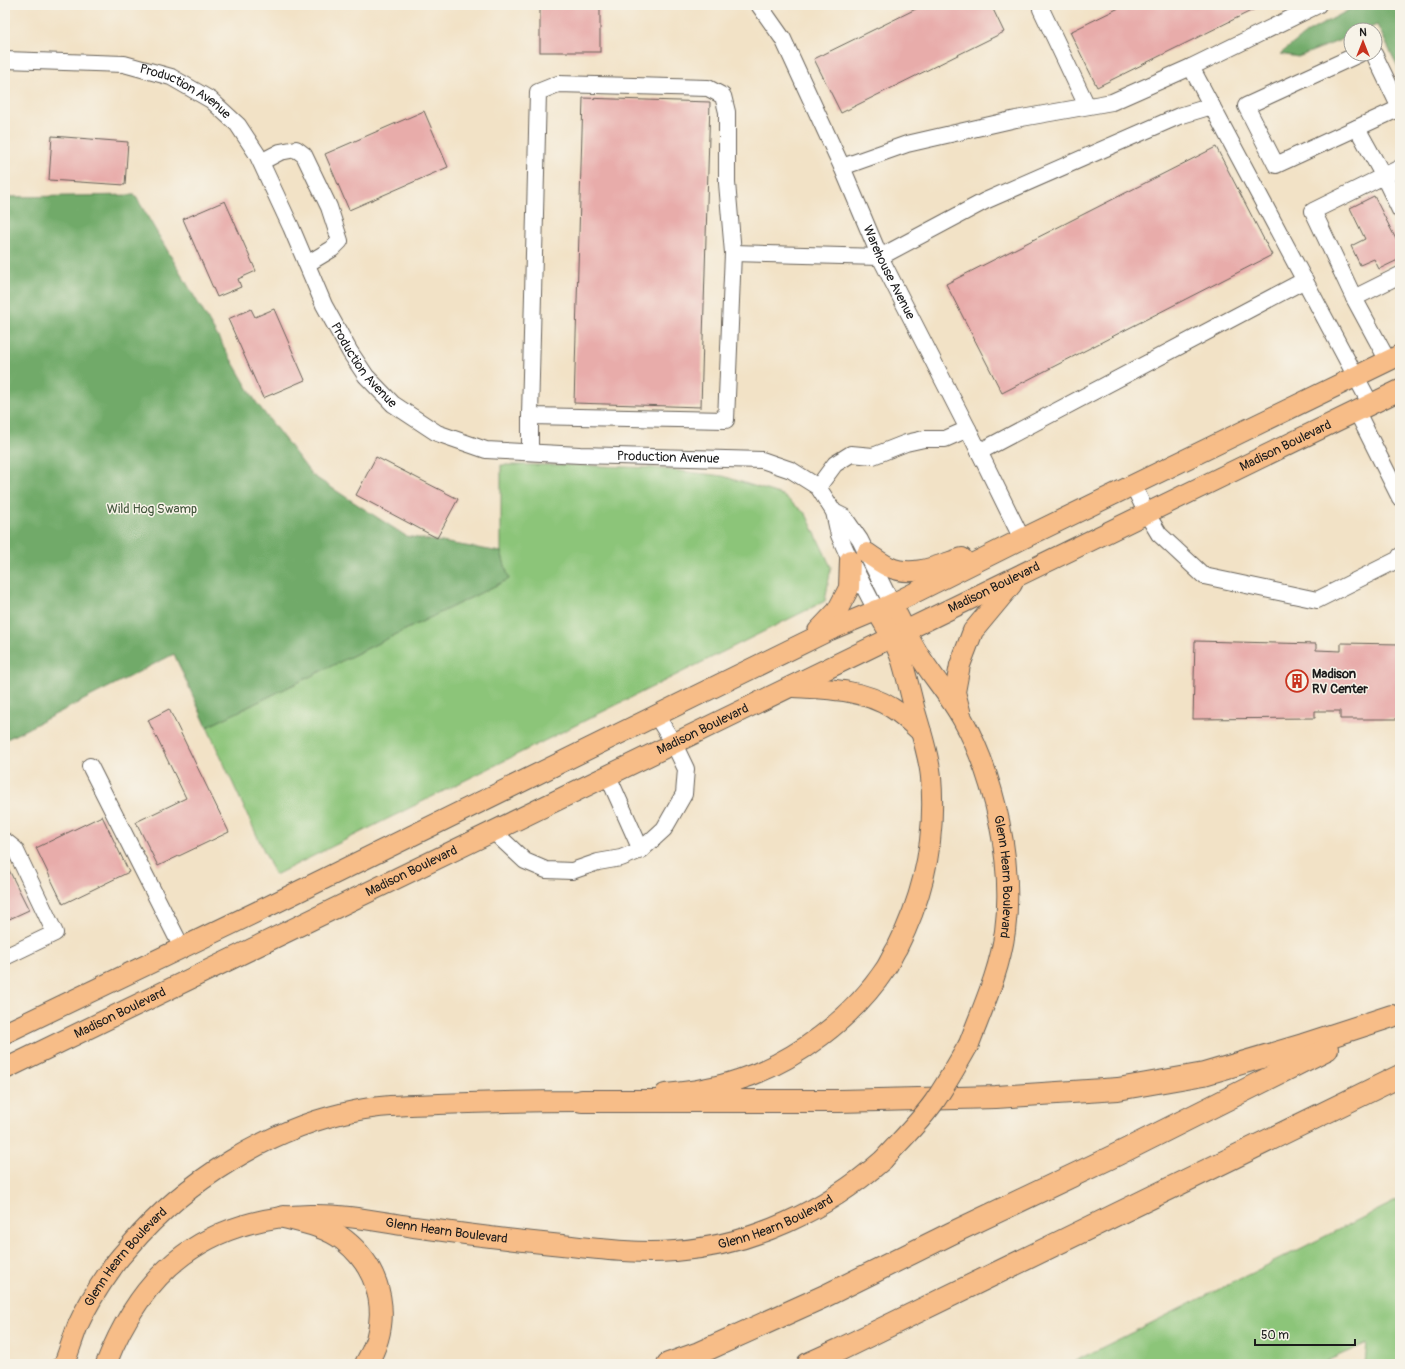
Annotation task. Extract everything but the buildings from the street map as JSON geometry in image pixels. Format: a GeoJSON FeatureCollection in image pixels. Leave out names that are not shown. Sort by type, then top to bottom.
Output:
{"type":"FeatureCollection","features":[{"type":"Feature","properties":{"kind":"highway"},"geometry":{"type":"LineString","coordinates":[[582,1101],[878,1100],[996,1097],[1118,1089],[1204,1074],[1303,1045],[1396,1014]]}},
{"type":"Feature","properties":{"kind":"highway"},"geometry":{"type":"LineString","coordinates":[[668,1364],[698,1353],[825,1296],[952,1233],[1118,1154],[1396,1014]]}},
{"type":"Feature","properties":{"kind":"highway"},"geometry":{"type":"LineString","coordinates":[[808,1364],[833,1357],[1400,1076]]}},
{"type":"Feature","properties":{"kind":"highway"},"geometry":{"type":"LineString","coordinates":[[284,1217],[316,1225],[344,1240],[366,1261],[375,1280],[380,1298],[382,1316],[372,1354],[366,1364]]}},
{"type":"Feature","properties":{"kind":"main road"},"geometry":{"type":"LineString","coordinates":[[5,1033],[182,948],[806,642],[884,607],[1394,358]]}},
{"type":"Feature","properties":{"kind":"main road","name":"Madison Boulevard"},"geometry":{"type":"LineString","coordinates":[[5,1069],[900,635],[1400,390]]}},
{"type":"Feature","properties":{"kind":"main road"},"geometry":{"type":"LineString","coordinates":[[806,642],[837,611],[850,588],[859,557],[904,572],[920,571],[1022,539]]}},
{"type":"Feature","properties":{"kind":"main road"},"geometry":{"type":"LineString","coordinates":[[962,718],[955,692],[960,665],[973,631],[1019,576]]}},
{"type":"Feature","properties":{"kind":"main road","name":"Glenn Hearn Boulevard"},"geometry":{"type":"LineString","coordinates":[[106,1364],[120,1332],[137,1303],[153,1282],[173,1263],[195,1246],[228,1230],[245,1224],[284,1217],[312,1215],[343,1217],[492,1238],[598,1249],[636,1252],[673,1251],[722,1245],[786,1222],[820,1206],[842,1192],[883,1160],[915,1126],[933,1102],[951,1076],[969,1044],[990,990],[1000,956],[1005,931],[1007,880],[1004,854],[990,785],[974,742],[962,718],[917,651],[900,635],[884,607]]}},
{"type":"Feature","properties":{"kind":"main road","name":"Glenn Hearn Boulevard"},"geometry":{"type":"LineString","coordinates":[[64,1364],[78,1325],[94,1296],[113,1266],[138,1236],[169,1205],[223,1164],[291,1130],[318,1120],[354,1111],[392,1106],[489,1102],[582,1101],[667,1094],[737,1081],[794,1055],[819,1038],[866,994],[886,967],[901,939],[914,909],[924,878],[930,844],[932,810],[931,776],[902,661],[900,635]]}},
{"type":"Feature","properties":{"kind":"main road"},"geometry":{"type":"LineString","coordinates":[[791,687],[839,689],[868,696],[893,708],[921,732]]}},
{"type":"Feature","properties":{"kind":"street","name":"Warehouse Avenue"},"geometry":{"type":"LineString","coordinates":[[759,5],[782,39],[842,167],[880,256],[1022,539]]}},
{"type":"Feature","properties":{"kind":"street"},"geometry":{"type":"LineString","coordinates":[[1042,5],[1041,9],[1044,16],[1087,106]]}},
{"type":"Feature","properties":{"kind":"street"},"geometry":{"type":"LineString","coordinates":[[842,167],[906,144],[1016,119],[1112,102],[1191,67],[1318,5]]}},
{"type":"Feature","properties":{"kind":"street","name":"Production Avenue"},"geometry":{"type":"LineString","coordinates":[[5,60],[124,64],[171,77],[211,100],[238,125],[257,154],[324,305],[350,352],[366,376],[393,404],[436,433],[486,450],[762,460],[791,470],[818,487],[834,512],[844,517],[860,540],[859,557],[884,607]]}},
{"type":"Feature","properties":{"kind":"street"},"geometry":{"type":"LineString","coordinates":[[1343,61],[1246,106],[1276,165],[1400,108],[1378,62]]}},
{"type":"Feature","properties":{"kind":"street"},"geometry":{"type":"LineString","coordinates":[[1191,67],[1356,376],[1364,408],[1400,498]]}},
{"type":"Feature","properties":{"kind":"street"},"geometry":{"type":"LineString","coordinates":[[530,416],[726,420],[733,253],[727,184],[727,112],[724,96],[708,88],[558,84],[538,92],[530,416],[530,452]]}},
{"type":"Feature","properties":{"kind":"street"},"geometry":{"type":"LineString","coordinates":[[733,253],[880,256],[985,201],[1179,116],[1212,106]]}},
{"type":"Feature","properties":{"kind":"street"},"geometry":{"type":"LineString","coordinates":[[1357,128],[1400,210]]}},
{"type":"Feature","properties":{"kind":"street"},"geometry":{"type":"LineString","coordinates":[[261,162],[280,152],[296,149],[304,155],[329,207],[340,241],[332,249],[307,264]]}},
{"type":"Feature","properties":{"kind":"street"},"geometry":{"type":"LineString","coordinates":[[1394,358],[1354,298],[1313,212],[1400,168]]}},
{"type":"Feature","properties":{"kind":"street"},"geometry":{"type":"LineString","coordinates":[[1354,298],[1400,275]]}},
{"type":"Feature","properties":{"kind":"street"},"geometry":{"type":"LineString","coordinates":[[979,452],[1305,280]]}},
{"type":"Feature","properties":{"kind":"street"},"geometry":{"type":"LineString","coordinates":[[818,487],[835,464],[851,454],[873,456],[906,443],[924,439],[945,439],[968,429]]}},
{"type":"Feature","properties":{"kind":"street"},"geometry":{"type":"LineString","coordinates":[[1133,485],[1147,514],[1159,534],[1204,576],[1317,600],[1399,558],[1400,556]]}},
{"type":"Feature","properties":{"kind":"street"},"geometry":{"type":"LineString","coordinates":[[494,832],[525,860],[546,870],[572,870],[598,862],[621,858],[641,850],[664,829],[684,794],[686,769],[674,744],[656,715]]}},
{"type":"Feature","properties":{"kind":"street"},"geometry":{"type":"LineString","coordinates":[[90,766],[182,948]]}},
{"type":"Feature","properties":{"kind":"street"},"geometry":{"type":"LineString","coordinates":[[608,776],[641,850]]}},
{"type":"Feature","properties":{"kind":"street"},"geometry":{"type":"LineString","coordinates":[[5,841],[15,849],[54,933],[5,957]]}},
{"type":"Feature","properties":{"kind":"green space"},"geometry":{"type":"Polygon","coordinates":[[[1358,5],[1400,5],[1400,71],[1383,37],[1383,22],[1343,22],[1343,39],[1298,57],[1280,54],[1308,32],[1358,5]]]}},
{"type":"Feature","properties":{"kind":"green space","name":"Wild Hog Swamp"},"geometry":{"type":"Polygon","coordinates":[[[135,195],[256,402],[312,475],[406,536],[501,552],[509,579],[207,727],[174,654],[5,740],[5,197],[135,195]]]}},
{"type":"Feature","properties":{"kind":"green space"},"geometry":{"type":"Polygon","coordinates":[[[501,465],[570,465],[653,468],[723,476],[782,495],[806,514],[831,567],[825,601],[275,875],[207,727],[509,579],[501,552],[501,465]]]}},
{"type":"Feature","properties":{"kind":"green space"},"geometry":{"type":"Polygon","coordinates":[[[1400,1199],[1400,1364],[1365,1364],[1367,1343],[1320,1364],[1069,1364],[1400,1199]]]}},
{"type":"Feature","properties":{"kind":"place","name":"Madison RV Center"},"geometry":{"type":"Point","coordinates":[1297,681]}}]}
